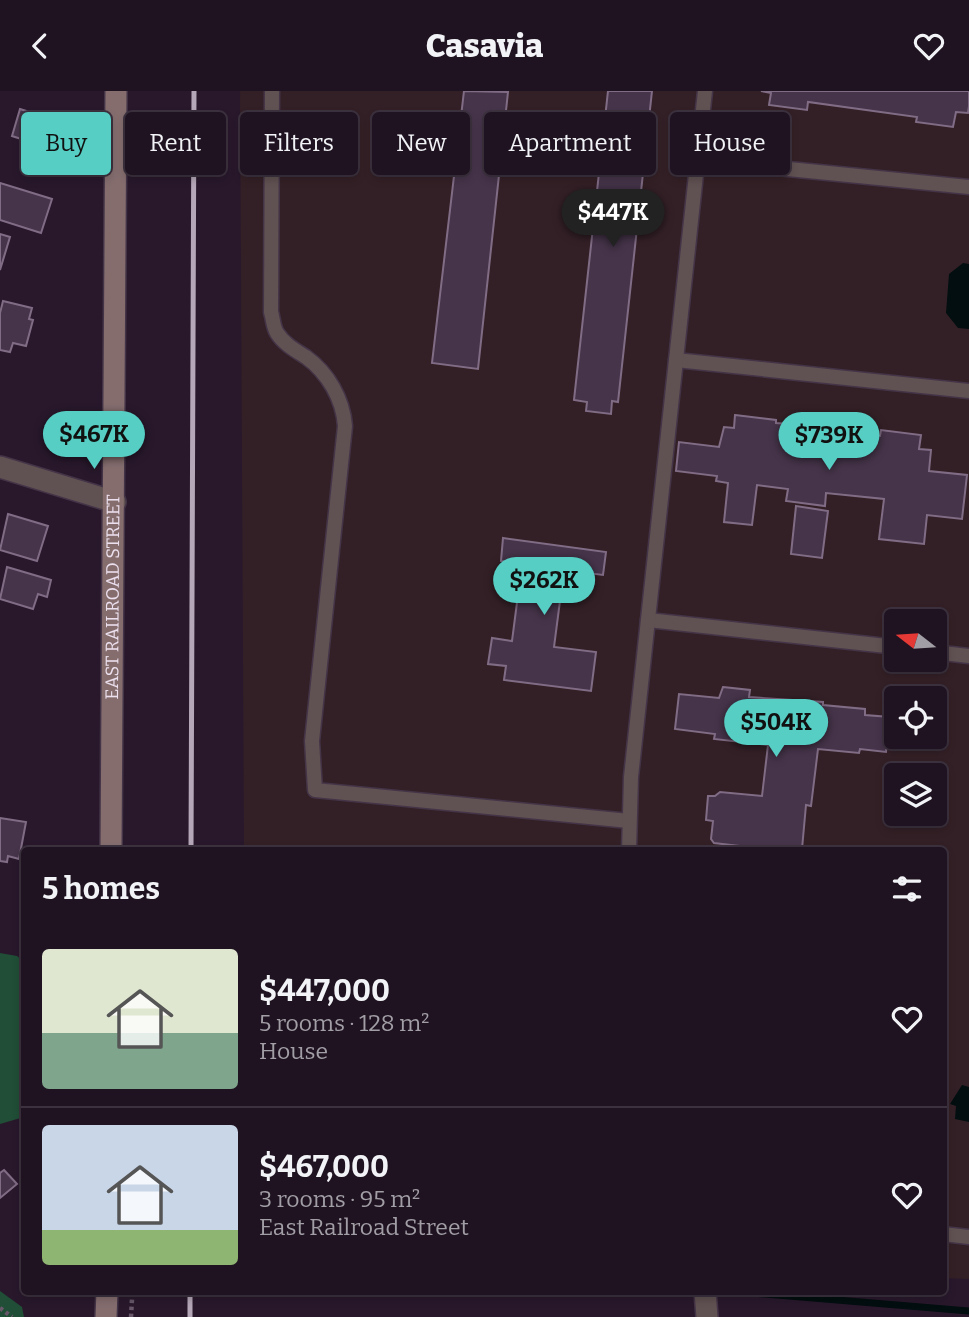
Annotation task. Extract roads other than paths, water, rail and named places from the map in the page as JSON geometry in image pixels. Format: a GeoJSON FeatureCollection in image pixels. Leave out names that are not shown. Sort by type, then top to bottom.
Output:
{"type":"FeatureCollection","features":[{"type":"Feature","properties":{"kind":"street","name":"EAST RAILROAD STREET"},"geometry":{"type":"LineString","coordinates":[[111,847],[116,91]]}},
{"type":"Feature","properties":{"kind":"street"},"geometry":{"type":"LineString","coordinates":[[0,467],[115,502]]}},
{"type":"Feature","properties":{"kind":"street"},"geometry":{"type":"LineString","coordinates":[[106,1317],[107,1295]]}},
{"type":"Feature","properties":{"kind":"street"},"geometry":{"type":"LineString","coordinates":[[705,1295],[707,1317]]}},
{"type":"Feature","properties":{"kind":"lane"},"geometry":{"type":"LineString","coordinates":[[272,91],[271,311],[276,331],[284,342],[309,359],[337,392],[344,412],[345,426],[312,741],[315,790],[629,821]]}},
{"type":"Feature","properties":{"kind":"lane"},"geometry":{"type":"LineString","coordinates":[[703,112],[705,91]]}},
{"type":"Feature","properties":{"kind":"lane"},"geometry":{"type":"LineString","coordinates":[[790,169],[969,187]]}},
{"type":"Feature","properties":{"kind":"lane"},"geometry":{"type":"LineString","coordinates":[[629,847],[629,821],[648,620],[696,175]]}},
{"type":"Feature","properties":{"kind":"lane"},"geometry":{"type":"LineString","coordinates":[[676,361],[969,391]]}},
{"type":"Feature","properties":{"kind":"lane"},"geometry":{"type":"LineString","coordinates":[[648,620],[884,646]]}},
{"type":"Feature","properties":{"kind":"lane"},"geometry":{"type":"LineString","coordinates":[[947,653],[969,656]]}},
{"type":"Feature","properties":{"kind":"lane"},"geometry":{"type":"LineString","coordinates":[[947,1234],[969,1237]]}},
{"type":"Feature","properties":{"kind":"waterway"},"geometry":{"type":"LineString","coordinates":[[777,1295],[969,1311]]}},
{"type":"Feature","properties":{"kind":"railway"},"geometry":{"type":"LineString","coordinates":[[191,847],[194,91]]}},
{"type":"Feature","properties":{"kind":"railway"},"geometry":{"type":"LineString","coordinates":[[190,1295],[190,1317]]}}]}
